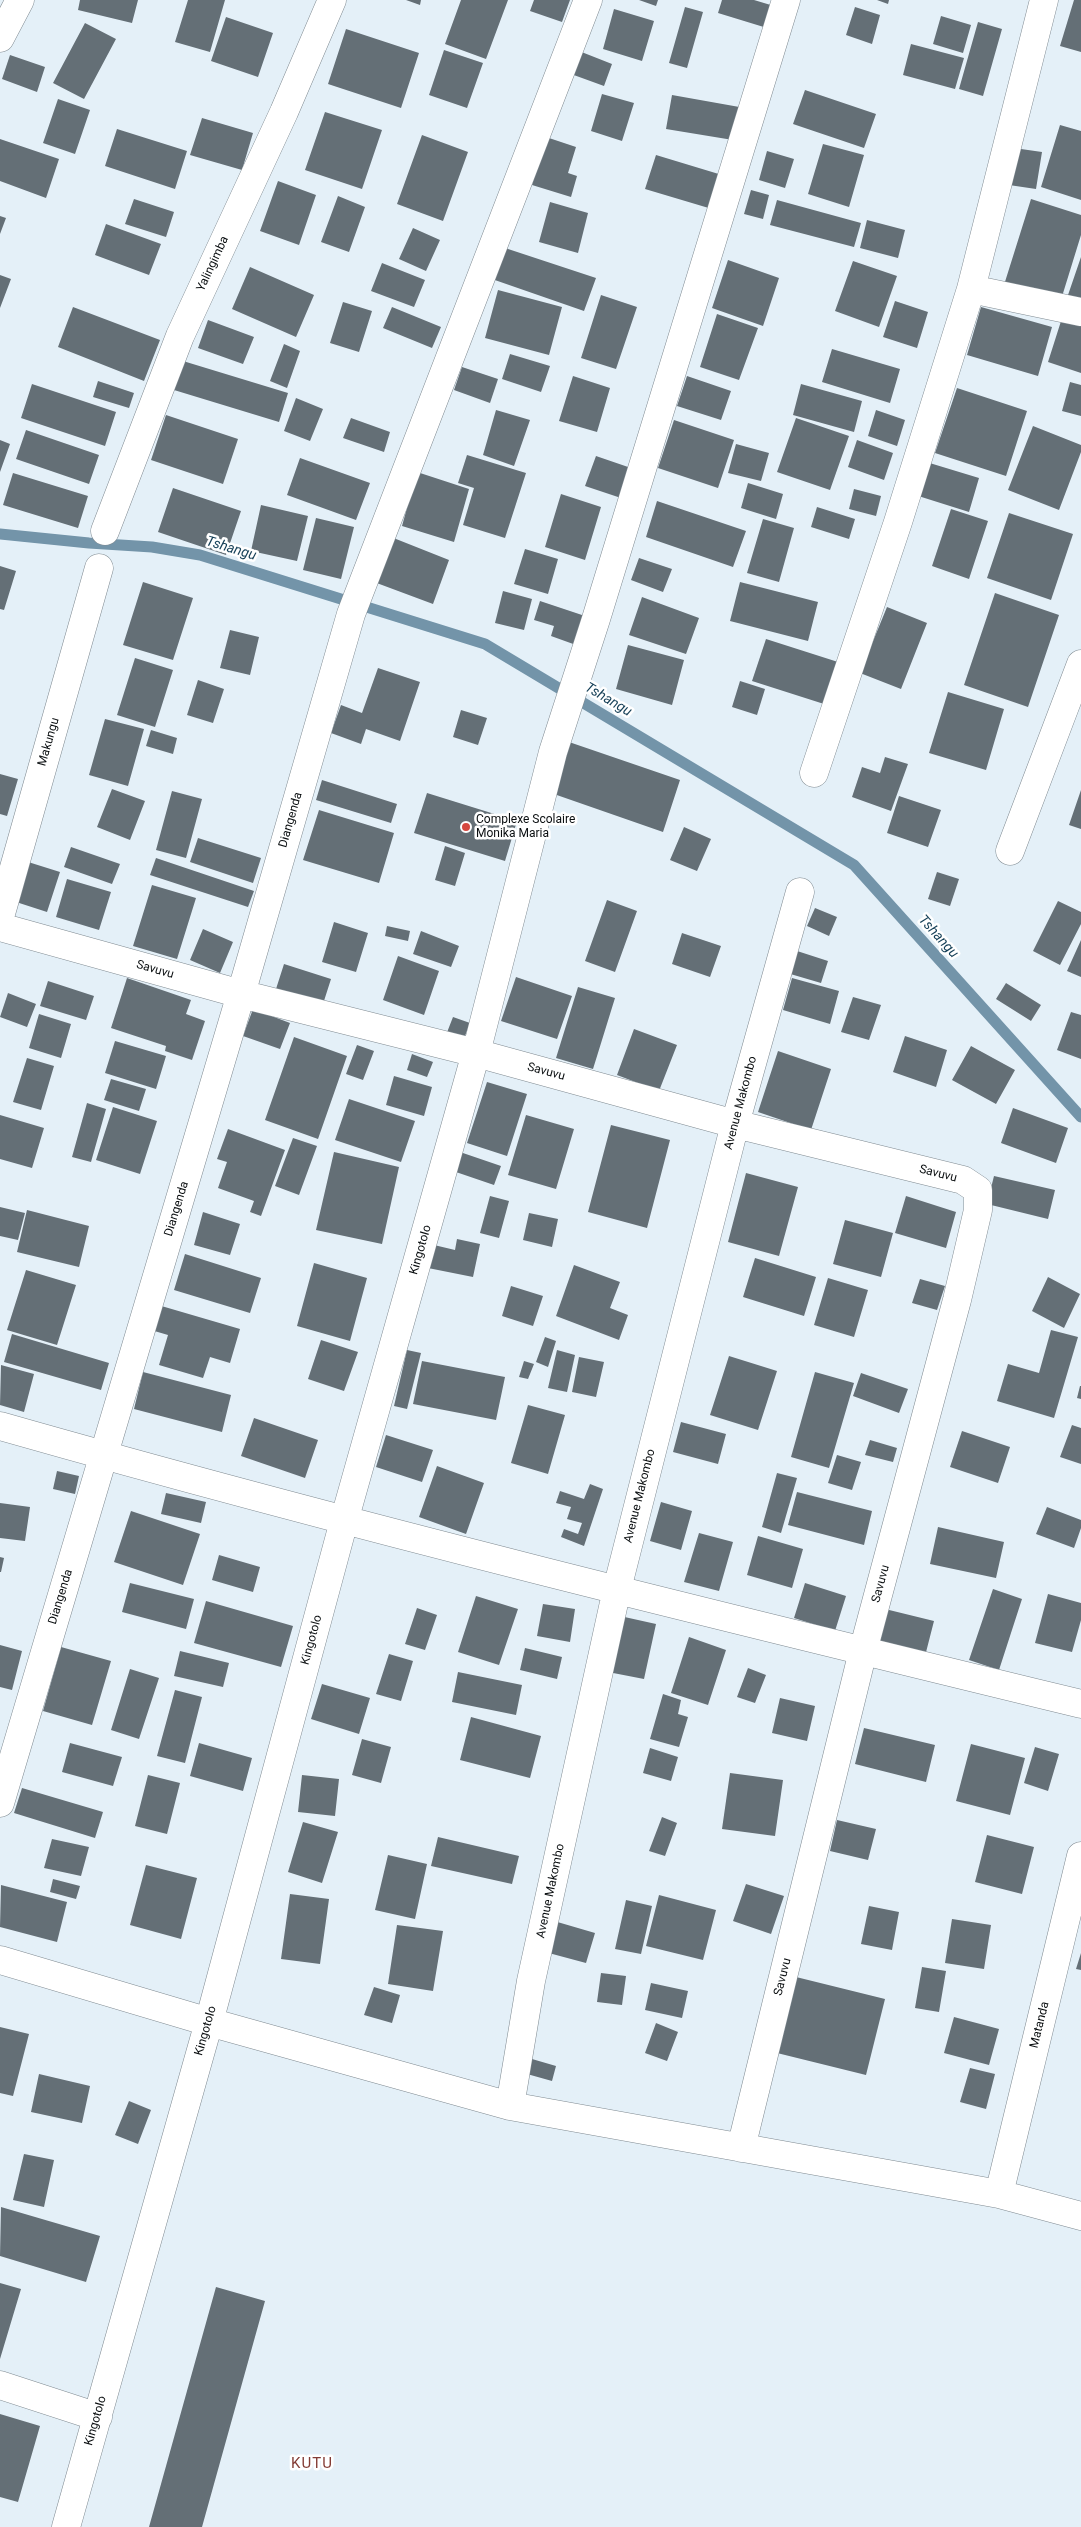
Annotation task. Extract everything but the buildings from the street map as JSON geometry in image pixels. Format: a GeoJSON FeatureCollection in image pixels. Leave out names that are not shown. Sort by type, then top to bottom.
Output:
{"type":"FeatureCollection","features":[{"type":"Feature","properties":{"kind":"street"},"geometry":{"type":"LineString","coordinates":[[0,38],[20,0]]}},
{"type":"Feature","properties":{"kind":"street","name":"Yalingimba"},"geometry":{"type":"LineString","coordinates":[[105,531],[180,336],[284,112],[332,0]]}},
{"type":"Feature","properties":{"kind":"street","name":"Diangenda"},"geometry":{"type":"LineString","coordinates":[[0,1803],[241,994],[354,605],[588,0]]}},
{"type":"Feature","properties":{"kind":"street","name":"Kingotolo"},"geometry":{"type":"LineString","coordinates":[[66,2527],[209,2022],[344,1521],[476,1053],[553,752],[596,619],[786,0]]}},
{"type":"Feature","properties":{"kind":"street"},"geometry":{"type":"LineString","coordinates":[[814,773],[898,522],[971,289],[1044,0]]}},
{"type":"Feature","properties":{"kind":"street"},"geometry":{"type":"LineString","coordinates":[[971,289],[1081,312]]}},
{"type":"Feature","properties":{"kind":"street","name":"Makungu"},"geometry":{"type":"LineString","coordinates":[[0,917],[99,568]]}},
{"type":"Feature","properties":{"kind":"street"},"geometry":{"type":"LineString","coordinates":[[1010,851],[1081,664]]}},
{"type":"Feature","properties":{"kind":"street","name":"Avenue Makombo"},"geometry":{"type":"LineString","coordinates":[[510,2106],[531,1981],[617,1589],[736,1124],[800,892]]}},
{"type":"Feature","properties":{"kind":"street","name":"Savuvu"},"geometry":{"type":"LineString","coordinates":[[0,927],[241,994],[476,1053],[736,1124],[963,1180],[978,1190],[978,1210],[957,1300],[863,1651],[741,2148]]}},
{"type":"Feature","properties":{"kind":"street"},"geometry":{"type":"LineString","coordinates":[[0,1426],[344,1521],[1081,1704]]}},
{"type":"Feature","properties":{"kind":"street","name":"Matanda"},"geometry":{"type":"LineString","coordinates":[[999,2194],[1081,1856]]}},
{"type":"Feature","properties":{"kind":"street"},"geometry":{"type":"LineString","coordinates":[[0,1960],[209,2022],[510,2106],[999,2194],[1081,2216]]}},
{"type":"Feature","properties":{"kind":"street"},"geometry":{"type":"LineString","coordinates":[[0,2386],[98,2417]]}},
{"type":"Feature","properties":{"kind":"waterway","name":"Tshangu"},"geometry":{"type":"LineString","coordinates":[[0,534],[152,547],[200,555],[485,644],[854,865],[1081,1117]]}},
{"type":"Feature","properties":{"kind":"place","name":"Complexe Scolaire Monika Maria"},"geometry":{"type":"Point","coordinates":[466,827]}},
{"type":"Feature","properties":{"kind":"district","name":"KUTU"},"geometry":{"type":"Point","coordinates":[312,2464]}}]}
